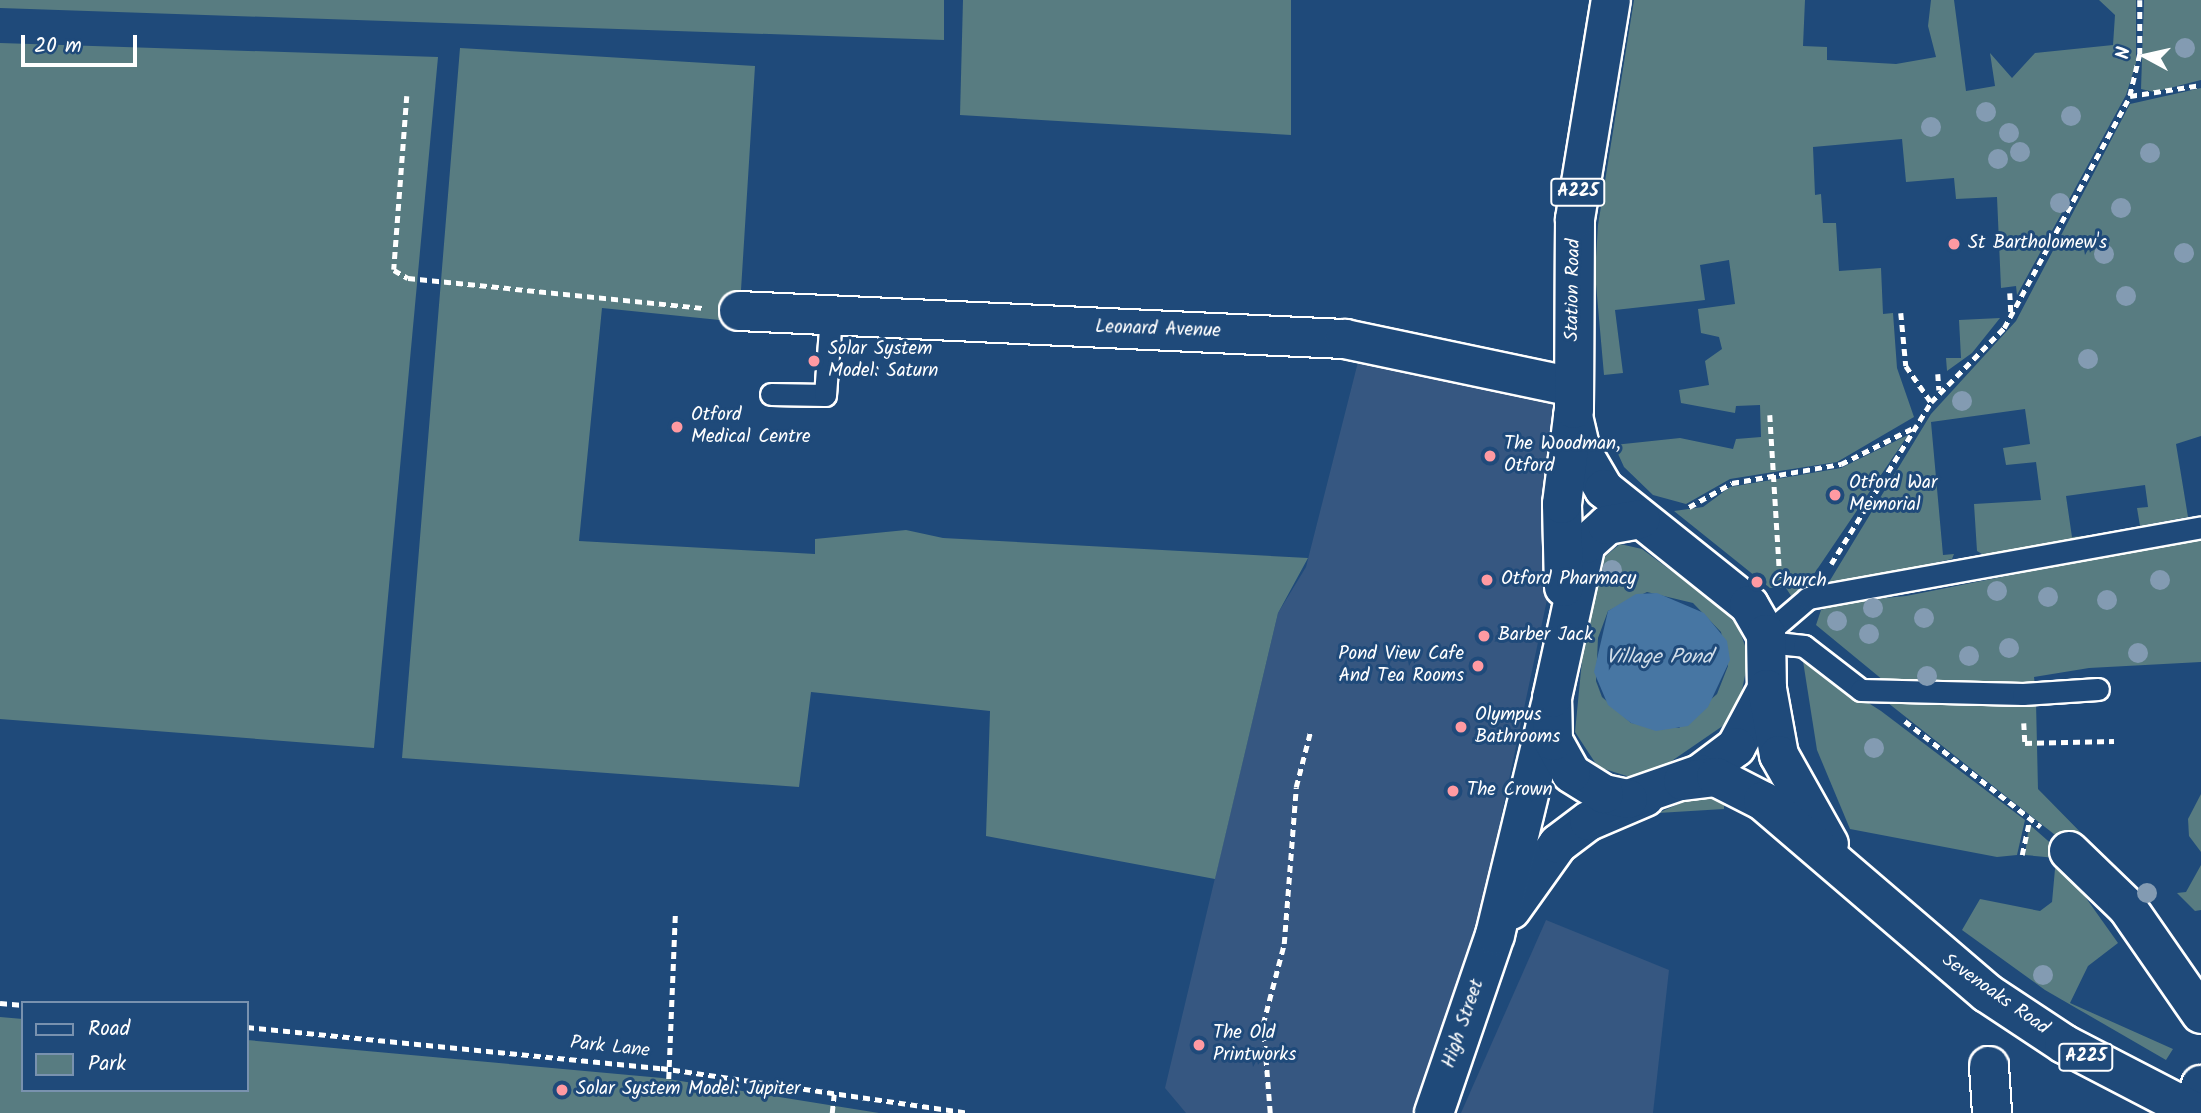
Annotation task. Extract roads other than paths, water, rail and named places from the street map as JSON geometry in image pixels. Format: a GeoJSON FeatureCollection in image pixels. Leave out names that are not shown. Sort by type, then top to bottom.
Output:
{"type":"FeatureCollection","features":[{"type":"Feature","properties":{"kind":"main road","name":"Station Road"},"geometry":{"type":"LineString","coordinates":[[1573,401],[1575,219],[1611,0]]}},
{"type":"Feature","properties":{"kind":"main road","name":"Leonard Avenue"},"geometry":{"type":"LineString","coordinates":[[739,311],[1345,339],[1573,401]]}},
{"type":"Feature","properties":{"kind":"main road","name":"A225"},"geometry":{"type":"LineString","coordinates":[[1573,401],[1581,450],[1599,483],[1749,605],[1766,638],[1767,689],[1736,747],[1681,782],[1645,797],[1604,794],[1571,772],[1553,741],[1552,698],[1586,544],[1606,524],[1640,519]]}},
{"type":"Feature","properties":{"kind":"main road","name":"A225"},"geometry":{"type":"LineString","coordinates":[[1566,631],[1562,504],[1573,401]]}},
{"type":"Feature","properties":{"kind":"main road","name":"Sevenoaks Road"},"geometry":{"type":"LineString","coordinates":[[1767,689],[1784,768],[1848,872]]}},
{"type":"Feature","properties":{"kind":"main road"},"geometry":{"type":"LineString","coordinates":[[1495,935],[1552,698]]}},
{"type":"Feature","properties":{"kind":"main road","name":"Sevenoaks Road"},"geometry":{"type":"LineString","coordinates":[[1681,782],[1708,776],[1731,783],[1771,807],[1987,993],[2064,1044],[2196,1103]]}},
{"type":"Feature","properties":{"kind":"main road"},"geometry":{"type":"LineString","coordinates":[[1495,935],[1558,844],[1589,821],[1645,797]]}},
{"type":"Feature","properties":{"kind":"main road"},"geometry":{"type":"LineString","coordinates":[[2069,851],[2127,907],[2201,1014]]}},
{"type":"Feature","properties":{"kind":"main road","name":"High Street"},"geometry":{"type":"LineString","coordinates":[[1434,1113],[1495,935]]}},
{"type":"Feature","properties":{"kind":"main road"},"geometry":{"type":"LineString","coordinates":[[1989,1066],[1992,1113]]}},
{"type":"Feature","properties":{"kind":"lane"},"geometry":{"type":"LineString","coordinates":[[771,394],[825,395],[831,316]]}},
{"type":"Feature","properties":{"kind":"lane"},"geometry":{"type":"LineString","coordinates":[[1766,638],[1808,598],[2201,527]]}},
{"type":"Feature","properties":{"kind":"lane"},"geometry":{"type":"LineString","coordinates":[[1766,638],[1804,646],[1861,690],[2023,694],[2098,689]]}},
{"type":"Feature","properties":{"kind":"water","name":"Village Pond"},"geometry":{"type":"Polygon","coordinates":[[[1657,593],[1704,613],[1727,641],[1730,660],[1708,707],[1688,726],[1656,731],[1631,723],[1608,705],[1594,672],[1608,611],[1636,594],[1657,593]]]}},
{"type":"Feature","properties":{"kind":"place","name":"St Bartholomew's"},"geometry":{"type":"Point","coordinates":[1954,244]}},
{"type":"Feature","properties":{"kind":"place","name":"Solar System Model: Saturn"},"geometry":{"type":"Point","coordinates":[814,361]}},
{"type":"Feature","properties":{"kind":"place","name":"Otford Medical Centre"},"geometry":{"type":"Point","coordinates":[677,427]}},
{"type":"Feature","properties":{"kind":"place","name":"The Woodman, Otford"},"geometry":{"type":"Point","coordinates":[1490,456]}},
{"type":"Feature","properties":{"kind":"place","name":"Otford War Memorial"},"geometry":{"type":"Point","coordinates":[1835,495]}},
{"type":"Feature","properties":{"kind":"place","name":"Otford Pharmacy"},"geometry":{"type":"Point","coordinates":[1487,580]}},
{"type":"Feature","properties":{"kind":"place","name":"Church"},"geometry":{"type":"Point","coordinates":[1757,582]}},
{"type":"Feature","properties":{"kind":"place","name":"Barber Jack"},"geometry":{"type":"Point","coordinates":[1484,636]}},
{"type":"Feature","properties":{"kind":"place","name":"Pond View Cafe And Tea Rooms"},"geometry":{"type":"Point","coordinates":[1478,666]}},
{"type":"Feature","properties":{"kind":"place","name":"Olympus Bathrooms"},"geometry":{"type":"Point","coordinates":[1461,727]}},
{"type":"Feature","properties":{"kind":"place","name":"The Crown"},"geometry":{"type":"Point","coordinates":[1453,791]}},
{"type":"Feature","properties":{"kind":"place","name":"The Old Printworks"},"geometry":{"type":"Point","coordinates":[1199,1045]}},
{"type":"Feature","properties":{"kind":"place","name":"Solar System Model: Jupiter"},"geometry":{"type":"Point","coordinates":[562,1090]}}]}
